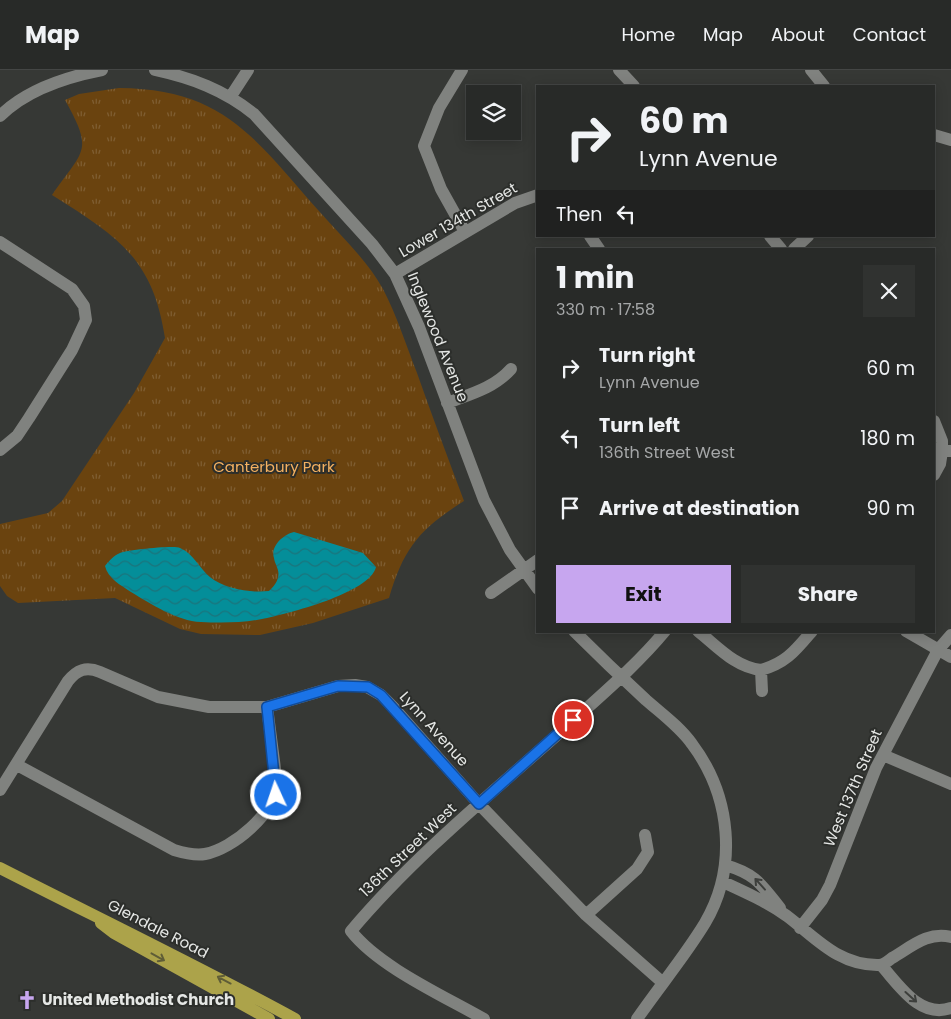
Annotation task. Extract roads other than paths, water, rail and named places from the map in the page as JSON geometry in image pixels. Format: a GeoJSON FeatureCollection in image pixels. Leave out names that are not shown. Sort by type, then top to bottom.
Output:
{"type":"FeatureCollection","features":[{"type":"Feature","properties":{"kind":"main road","name":"Glendale Road"},"geometry":{"type":"LineString","coordinates":[[0,868],[87,912],[114,933],[264,1014],[295,1019]]}},
{"type":"Feature","properties":{"kind":"street"},"geometry":{"type":"LineString","coordinates":[[1,112],[42,89],[64,80],[102,70]]}},
{"type":"Feature","properties":{"kind":"street","name":"Inglewood Avenue"},"geometry":{"type":"LineString","coordinates":[[155,70],[204,83],[231,96],[264,124],[372,244],[395,274],[419,327],[484,500],[524,570],[536,586]]}},
{"type":"Feature","properties":{"kind":"street"},"geometry":{"type":"LineString","coordinates":[[231,96],[248,70]]}},
{"type":"Feature","properties":{"kind":"street"},"geometry":{"type":"LineString","coordinates":[[462,70],[443,100],[424,146],[441,189],[465,232]]}},
{"type":"Feature","properties":{"kind":"street"},"geometry":{"type":"LineString","coordinates":[[619,70],[633,85]]}},
{"type":"Feature","properties":{"kind":"street"},"geometry":{"type":"LineString","coordinates":[[811,70],[823,85]]}},
{"type":"Feature","properties":{"kind":"street"},"geometry":{"type":"LineString","coordinates":[[935,134],[951,140]]}},
{"type":"Feature","properties":{"kind":"street","name":"Lower 134th Street"},"geometry":{"type":"LineString","coordinates":[[395,274],[515,203],[536,196]]}},
{"type":"Feature","properties":{"kind":"street"},"geometry":{"type":"LineString","coordinates":[[591,237],[598,248]]}},
{"type":"Feature","properties":{"kind":"street"},"geometry":{"type":"LineString","coordinates":[[771,237],[780,248]]}},
{"type":"Feature","properties":{"kind":"street"},"geometry":{"type":"LineString","coordinates":[[795,248],[807,237]]}},
{"type":"Feature","properties":{"kind":"street"},"geometry":{"type":"LineString","coordinates":[[0,242],[72,289],[84,306],[86,320],[72,350],[17,436],[0,450]]}},
{"type":"Feature","properties":{"kind":"street"},"geometry":{"type":"LineString","coordinates":[[447,403],[490,387],[502,379],[511,369]]}},
{"type":"Feature","properties":{"kind":"street"},"geometry":{"type":"LineString","coordinates":[[935,424],[947,451],[935,473]]}},
{"type":"Feature","properties":{"kind":"street"},"geometry":{"type":"LineString","coordinates":[[491,593],[536,561]]}},
{"type":"Feature","properties":{"kind":"street"},"geometry":{"type":"LineString","coordinates":[[576,633],[691,743],[704,761],[714,781],[724,818],[726,844],[723,882],[705,923],[676,963],[630,1019]]}},
{"type":"Feature","properties":{"kind":"street","name":"136th Street West"},"geometry":{"type":"LineString","coordinates":[[484,1019],[399,970],[361,944],[351,931],[377,900],[620,676],[663,633]]}},
{"type":"Feature","properties":{"kind":"street"},"geometry":{"type":"LineString","coordinates":[[700,633],[736,662],[748,668],[761,670],[779,665],[791,656],[810,633]]}},
{"type":"Feature","properties":{"kind":"street"},"geometry":{"type":"LineString","coordinates":[[909,633],[951,657]]}},
{"type":"Feature","properties":{"kind":"street","name":"West 137th Street"},"geometry":{"type":"LineString","coordinates":[[800,928],[822,900],[830,885],[883,756],[938,650],[951,635]]}},
{"type":"Feature","properties":{"kind":"street","name":"Lynn Avenue"},"geometry":{"type":"LineString","coordinates":[[17,764],[68,681],[74,674],[83,669],[92,668],[158,697],[187,704],[235,708],[267,707],[338,686],[368,687],[381,695],[394,707],[479,804],[586,915],[661,982]]}},
{"type":"Feature","properties":{"kind":"street"},"geometry":{"type":"LineString","coordinates":[[761,670],[762,691]]}},
{"type":"Feature","properties":{"kind":"street"},"geometry":{"type":"LineString","coordinates":[[0,790],[17,764],[174,850],[204,855],[226,847],[244,833],[266,811],[276,795],[267,707]]}},
{"type":"Feature","properties":{"kind":"street"},"geometry":{"type":"LineString","coordinates":[[883,756],[951,784]]}},
{"type":"Feature","properties":{"kind":"street"},"geometry":{"type":"LineString","coordinates":[[586,915],[637,869],[648,852],[645,835]]}},
{"type":"Feature","properties":{"kind":"street"},"geometry":{"type":"LineString","coordinates":[[725,865],[746,871],[754,877],[786,916]]}},
{"type":"Feature","properties":{"kind":"street"},"geometry":{"type":"LineString","coordinates":[[723,882],[759,899],[786,916],[826,949],[845,959],[881,965],[912,1000],[931,1009],[951,1008]]}},
{"type":"Feature","properties":{"kind":"street"},"geometry":{"type":"LineString","coordinates":[[881,965],[926,938],[938,935],[951,937]]}},
{"type":"Feature","properties":{"kind":"street"},"geometry":{"type":"LineString","coordinates":[[637,1019],[661,982]]}},
{"type":"Feature","properties":{"kind":"water"},"geometry":{"type":"Polygon","coordinates":[[[294,532],[363,553],[376,567],[370,576],[359,585],[344,594],[326,601],[262,619],[224,623],[192,621],[164,611],[115,581],[109,575],[105,566],[120,553],[151,548],[176,547],[193,557],[210,577],[223,585],[247,591],[269,591],[276,583],[278,574],[273,554],[274,549],[282,538],[294,532]]]}},
{"type":"Feature","properties":{"kind":"place","name":"United Methodist Church"},"geometry":{"type":"Point","coordinates":[27,1000]}},
{"type":"Feature","properties":{"kind":"park label","name":"Canterbury Park"},"geometry":{"type":"Point","coordinates":[274,467]}}]}
